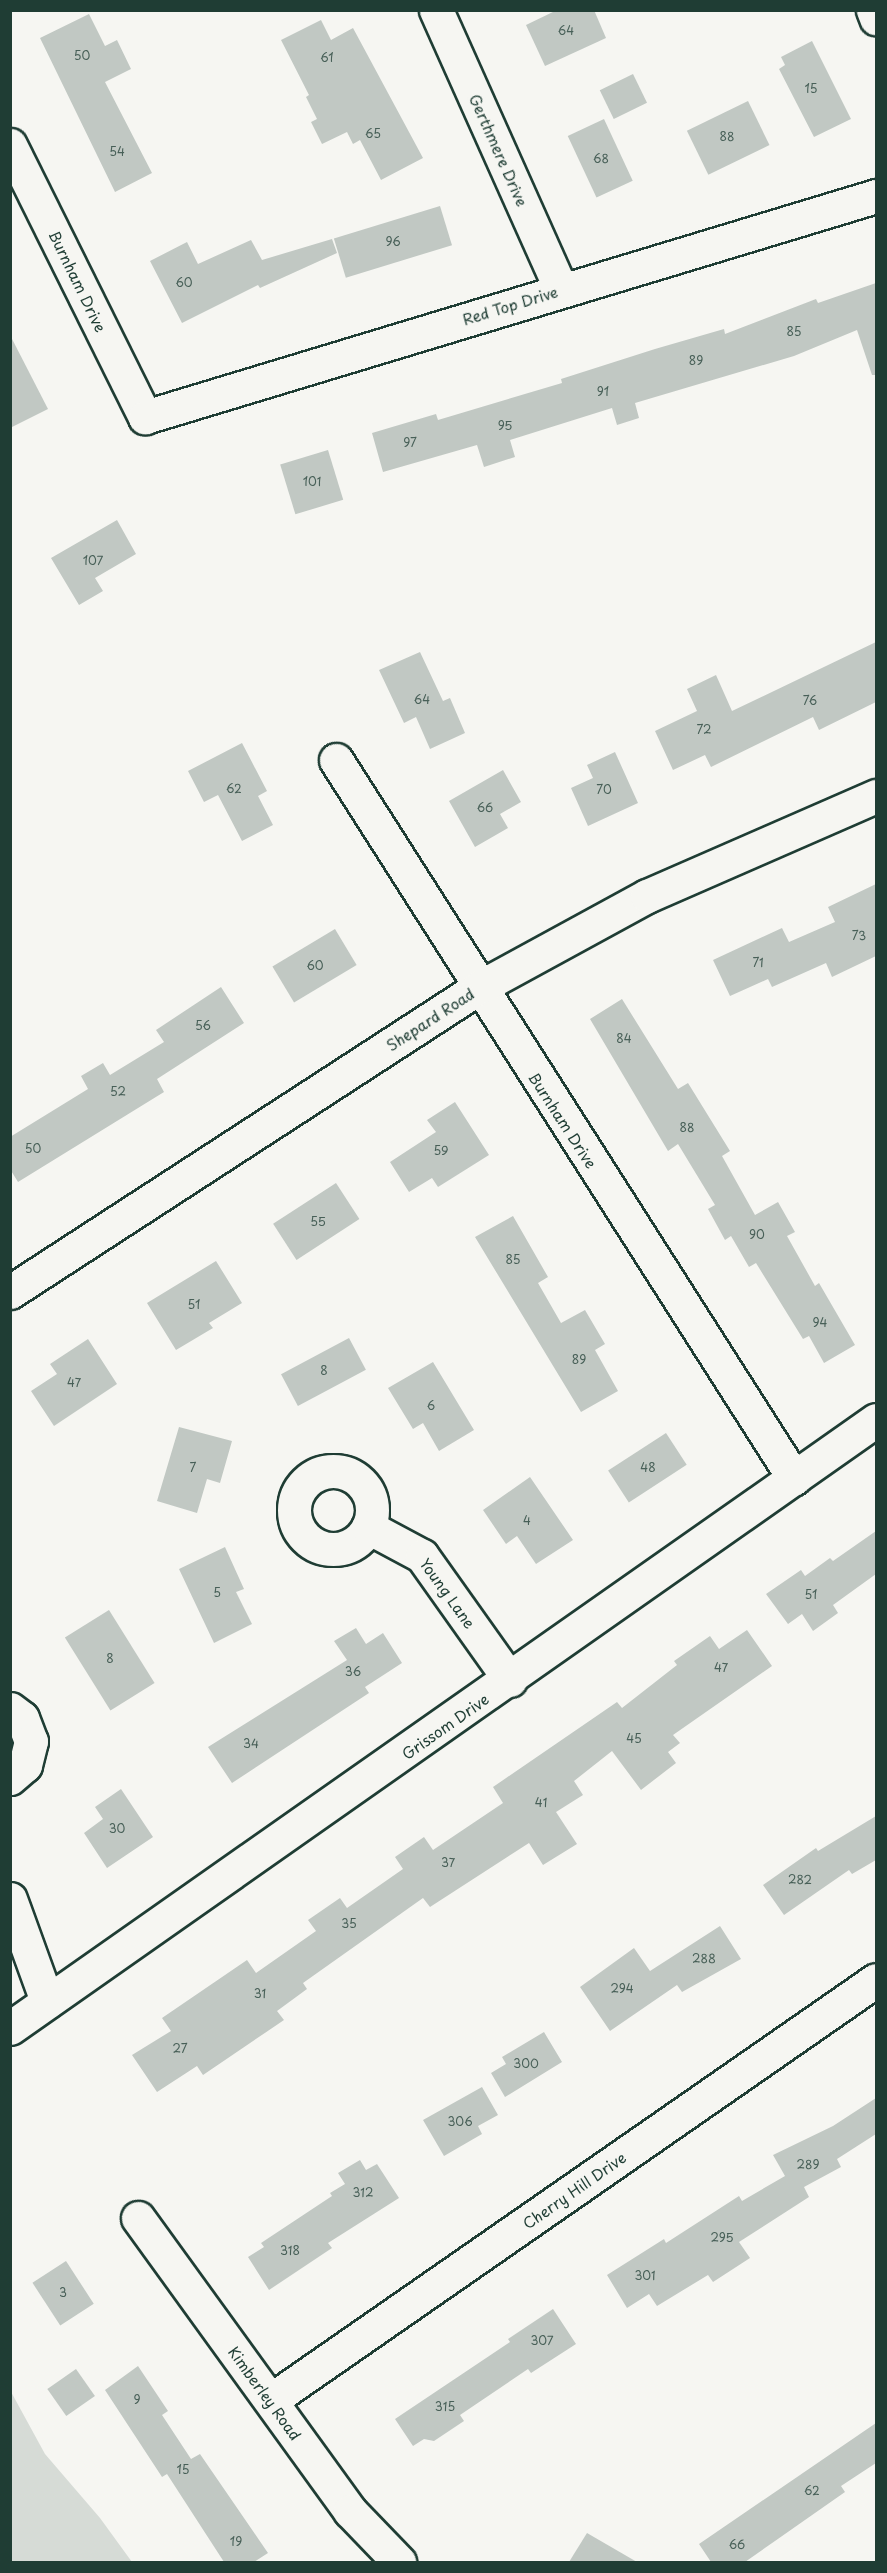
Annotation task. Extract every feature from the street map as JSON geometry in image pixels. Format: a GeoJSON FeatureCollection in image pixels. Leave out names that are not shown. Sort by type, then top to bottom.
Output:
{"type":"FeatureCollection","features":[{"type":"Feature","properties":{"kind":"street","name":"Gerthmere Drive"},"geometry":{"type":"LineString","coordinates":[[436,10],[561,289]]}},
{"type":"Feature","properties":{"kind":"street"},"geometry":{"type":"LineString","coordinates":[[873,10],[876,18]]}},
{"type":"Feature","properties":{"kind":"street","name":"Burnham Drive"},"geometry":{"type":"LineString","coordinates":[[10,145],[145,417]]}},
{"type":"Feature","properties":{"kind":"street","name":"Red Top Drive"},"geometry":{"type":"LineString","coordinates":[[145,417],[561,289],[876,196]]}},
{"type":"Feature","properties":{"kind":"street","name":"Burnham Drive"},"geometry":{"type":"LineString","coordinates":[[336,760],[478,988],[794,1478]]}},
{"type":"Feature","properties":{"kind":"street","name":"Shepard Road"},"geometry":{"type":"LineString","coordinates":[[10,1292],[478,988],[647,896],[876,796]]}},
{"type":"Feature","properties":{"kind":"street","name":"Grissom Drive"},"geometry":{"type":"LineString","coordinates":[[10,2028],[510,1680],[876,1420]]}},
{"type":"Feature","properties":{"kind":"street","name":"Young Lane"},"geometry":{"type":"LineString","coordinates":[[368,1527],[422,1556],[510,1680]]}},
{"type":"Feature","properties":{"kind":"street"},"geometry":{"type":"LineString","coordinates":[[10,1709],[22,1719],[31,1741],[25,1765],[10,1778]]}},
{"type":"Feature","properties":{"kind":"street"},"geometry":{"type":"LineString","coordinates":[[10,1899],[47,2001]]}},
{"type":"Feature","properties":{"kind":"street","name":"Cherry Hill Drive"},"geometry":{"type":"LineString","coordinates":[[271,2400],[876,1980]]}},
{"type":"Feature","properties":{"kind":"street","name":"Kimberley Road"},"geometry":{"type":"LineString","coordinates":[[138,2218],[350,2511],[399,2562]]}},
{"type":"Feature","properties":{"kind":"shaded area"},"geometry":{"type":"Polygon","coordinates":[[[10,2390],[45,2454],[100,2518],[132,2562],[11,2562],[10,2390]]]}},
{"type":"Feature","properties":{"kind":"building"},"geometry":{"type":"Polygon","coordinates":[[[557,10],[594,10],[606,38],[545,66],[526,25],[557,10]]]}},
{"type":"Feature","properties":{"kind":"building"},"geometry":{"type":"Polygon","coordinates":[[[89,14],[105,46],[117,40],[131,69],[105,82],[152,173],[115,192],[40,38],[89,14]]]}},
{"type":"Feature","properties":{"kind":"building"},"geometry":{"type":"Polygon","coordinates":[[[321,20],[331,40],[353,28],[423,158],[381,180],[360,140],[353,144],[347,132],[322,144],[311,122],[317,119],[306,97],[309,95],[281,40],[321,20]]]}},
{"type":"Feature","properties":{"kind":"building"},"geometry":{"type":"Polygon","coordinates":[[[812,41],[851,119],[814,137],[779,69],[785,65],[781,57],[812,41]]]}},
{"type":"Feature","properties":{"kind":"building"},"geometry":{"type":"Polygon","coordinates":[[[633,74],[647,103],[614,119],[600,90],[633,74]]]}},
{"type":"Feature","properties":{"kind":"building"},"geometry":{"type":"Polygon","coordinates":[[[748,101],[769,145],[708,175],[687,131],[748,101]]]}},
{"type":"Feature","properties":{"kind":"building"},"geometry":{"type":"Polygon","coordinates":[[[604,119],[633,181],[596,198],[568,136],[604,119]]]}},
{"type":"Feature","properties":{"kind":"building"},"geometry":{"type":"Polygon","coordinates":[[[440,206],[452,245],[346,278],[334,238],[440,206]]]}},
{"type":"Feature","properties":{"kind":"building"},"geometry":{"type":"Polygon","coordinates":[[[332,239],[337,253],[260,288],[258,285],[182,323],[150,261],[187,242],[198,264],[251,240],[262,260],[332,239]]]}},
{"type":"Feature","properties":{"kind":"building"},"geometry":{"type":"Polygon","coordinates":[[[876,283],[876,375],[872,375],[857,330],[794,356],[635,403],[639,418],[617,425],[612,408],[510,440],[515,457],[484,467],[477,445],[383,472],[372,433],[436,414],[438,420],[562,383],[561,379],[655,349],[724,329],[725,334],[816,299],[818,303],[876,283]]]}},
{"type":"Feature","properties":{"kind":"building"},"geometry":{"type":"Polygon","coordinates":[[[10,335],[48,409],[10,428],[10,335]]]}},
{"type":"Feature","properties":{"kind":"building"},"geometry":{"type":"Polygon","coordinates":[[[328,450],[343,500],[295,514],[280,465],[328,450]]]}},
{"type":"Feature","properties":{"kind":"building"},"geometry":{"type":"Polygon","coordinates":[[[117,520],[136,554],[95,578],[103,591],[79,605],[51,558],[117,520]]]}},
{"type":"Feature","properties":{"kind":"building"},"geometry":{"type":"Polygon","coordinates":[[[876,642],[876,702],[819,730],[813,717],[711,767],[705,755],[673,770],[655,731],[697,711],[687,689],[716,675],[732,711],[876,642]]]}},
{"type":"Feature","properties":{"kind":"building"},"geometry":{"type":"Polygon","coordinates":[[[420,652],[443,701],[450,698],[465,733],[430,749],[416,717],[404,723],[379,670],[420,652]]]}},
{"type":"Feature","properties":{"kind":"building"},"geometry":{"type":"Polygon","coordinates":[[[242,743],[267,791],[258,796],[273,825],[242,841],[218,795],[204,802],[188,771],[242,743]]]}},
{"type":"Feature","properties":{"kind":"building"},"geometry":{"type":"Polygon","coordinates":[[[615,752],[638,803],[588,826],[571,788],[593,778],[587,765],[615,752]]]}},
{"type":"Feature","properties":{"kind":"building"},"geometry":{"type":"Polygon","coordinates":[[[503,770],[521,802],[500,814],[508,828],[475,847],[449,801],[503,770]]]}},
{"type":"Feature","properties":{"kind":"building"},"geometry":{"type":"Polygon","coordinates":[[[876,884],[876,956],[832,977],[826,963],[772,987],[768,979],[730,996],[713,960],[782,928],[789,942],[835,922],[828,907],[876,884]]]}},
{"type":"Feature","properties":{"kind":"building"},"geometry":{"type":"Polygon","coordinates":[[[335,929],[357,965],[294,1003],[272,967],[335,929]]]}},
{"type":"Feature","properties":{"kind":"building"},"geometry":{"type":"Polygon","coordinates":[[[221,987],[244,1023],[157,1079],[164,1092],[18,1182],[10,1169],[10,1137],[88,1089],[81,1076],[103,1063],[110,1075],[164,1042],[156,1030],[221,987]]]}},
{"type":"Feature","properties":{"kind":"building"},"geometry":{"type":"Polygon","coordinates":[[[622,999],[678,1089],[688,1083],[730,1151],[722,1156],[755,1215],[778,1202],[795,1232],[787,1236],[815,1286],[819,1283],[855,1345],[824,1363],[809,1336],[803,1339],[756,1263],[749,1267],[731,1236],[725,1240],[708,1209],[715,1205],[678,1144],[668,1151],[590,1019],[622,999]]]}},
{"type":"Feature","properties":{"kind":"building"},"geometry":{"type":"Polygon","coordinates":[[[455,1102],[489,1155],[438,1187],[432,1178],[409,1192],[390,1162],[436,1132],[427,1120],[455,1102]]]}},
{"type":"Feature","properties":{"kind":"building"},"geometry":{"type":"Polygon","coordinates":[[[336,1183],[359,1219],[297,1260],[273,1224],[336,1183]]]}},
{"type":"Feature","properties":{"kind":"building"},"geometry":{"type":"Polygon","coordinates":[[[513,1216],[548,1277],[538,1283],[561,1323],[585,1310],[605,1344],[595,1350],[618,1391],[581,1412],[475,1237],[513,1216]]]}},
{"type":"Feature","properties":{"kind":"building"},"geometry":{"type":"Polygon","coordinates":[[[216,1261],[242,1303],[209,1323],[213,1328],[176,1350],[147,1303],[216,1261]]]}},
{"type":"Feature","properties":{"kind":"building"},"geometry":{"type":"Polygon","coordinates":[[[349,1338],[366,1370],[298,1406],[281,1374],[349,1338]]]}},
{"type":"Feature","properties":{"kind":"building"},"geometry":{"type":"Polygon","coordinates":[[[88,1339],[117,1384],[54,1426],[31,1391],[57,1374],[50,1364],[88,1339]]]}},
{"type":"Feature","properties":{"kind":"building"},"geometry":{"type":"Polygon","coordinates":[[[433,1362],[474,1430],[439,1451],[423,1423],[413,1429],[388,1388],[433,1362]]]}},
{"type":"Feature","properties":{"kind":"building"},"geometry":{"type":"Polygon","coordinates":[[[179,1427],[232,1441],[220,1483],[207,1479],[197,1513],[157,1501],[179,1427]]]}},
{"type":"Feature","properties":{"kind":"building"},"geometry":{"type":"Polygon","coordinates":[[[666,1433],[687,1465],[629,1502],[608,1471],[666,1433]]]}},
{"type":"Feature","properties":{"kind":"building"},"geometry":{"type":"Polygon","coordinates":[[[530,1477],[573,1540],[536,1564],[517,1536],[506,1544],[483,1510],[530,1477]]]}},
{"type":"Feature","properties":{"kind":"building"},"geometry":{"type":"Polygon","coordinates":[[[876,1531],[876,1574],[833,1605],[838,1613],[813,1631],[802,1614],[788,1624],[766,1594],[801,1570],[805,1576],[830,1558],[833,1561],[876,1531]]]}},
{"type":"Feature","properties":{"kind":"building"},"geometry":{"type":"Polygon","coordinates":[[[225,1547],[244,1589],[236,1592],[252,1624],[214,1643],[179,1569],[225,1547]]]}},
{"type":"Feature","properties":{"kind":"building"},"geometry":{"type":"Polygon","coordinates":[[[109,1610],[155,1683],[110,1710],[65,1638],[109,1610]]]}},
{"type":"Feature","properties":{"kind":"building"},"geometry":{"type":"Polygon","coordinates":[[[356,1628],[366,1644],[383,1633],[402,1663],[365,1687],[369,1693],[232,1783],[208,1747],[347,1660],[334,1641],[356,1628]]]}},
{"type":"Feature","properties":{"kind":"building"},"geometry":{"type":"Polygon","coordinates":[[[747,1630],[772,1666],[673,1735],[680,1743],[668,1752],[676,1763],[641,1790],[612,1751],[574,1781],[583,1795],[556,1812],[577,1844],[543,1865],[529,1843],[430,1907],[423,1898],[303,1983],[307,1989],[277,2011],[284,2020],[203,2075],[197,2066],[157,2092],[132,2055],[171,2031],[162,2018],[247,1960],[256,1973],[316,1931],[308,1920],[340,1898],[347,1908],[403,1869],[395,1857],[424,1837],[433,1850],[503,1803],[493,1787],[617,1702],[622,1708],[677,1665],[674,1661],[710,1636],[719,1649],[747,1630]]]}},
{"type":"Feature","properties":{"kind":"building"},"geometry":{"type":"Polygon","coordinates":[[[121,1789],[153,1837],[107,1868],[84,1833],[103,1819],[95,1807],[121,1789]]]}},
{"type":"Feature","properties":{"kind":"building"},"geometry":{"type":"Polygon","coordinates":[[[876,1816],[876,1860],[852,1874],[849,1870],[784,1915],[763,1885],[816,1848],[818,1851],[876,1816]]]}},
{"type":"Feature","properties":{"kind":"building"},"geometry":{"type":"Polygon","coordinates":[[[720,1926],[741,1959],[682,1992],[677,1985],[610,2031],[580,1987],[634,1948],[650,1971],[720,1926]]]}},
{"type":"Feature","properties":{"kind":"building"},"geometry":{"type":"Polygon","coordinates":[[[544,2032],[562,2062],[505,2097],[491,2073],[506,2064],[502,2057],[544,2032]]]}},
{"type":"Feature","properties":{"kind":"building"},"geometry":{"type":"Polygon","coordinates":[[[482,2087],[498,2115],[478,2126],[482,2134],[444,2156],[423,2120],[482,2087]]]}},
{"type":"Feature","properties":{"kind":"building"},"geometry":{"type":"Polygon","coordinates":[[[876,2098],[876,2134],[837,2159],[841,2167],[804,2187],[809,2197],[739,2242],[750,2258],[713,2282],[708,2275],[657,2306],[649,2294],[627,2308],[607,2275],[664,2239],[666,2243],[739,2196],[742,2201],[785,2176],[773,2155],[833,2126],[876,2098]]]}},
{"type":"Feature","properties":{"kind":"building"},"geometry":{"type":"Polygon","coordinates":[[[360,2160],[366,2170],[377,2164],[399,2198],[328,2243],[332,2248],[269,2290],[248,2257],[264,2247],[261,2243],[332,2196],[330,2193],[345,2184],[338,2173],[360,2160]]]}},
{"type":"Feature","properties":{"kind":"building"},"geometry":{"type":"Polygon","coordinates":[[[66,2261],[94,2304],[60,2326],[32,2283],[66,2261]]]}},
{"type":"Feature","properties":{"kind":"building"},"geometry":{"type":"Polygon","coordinates":[[[553,2309],[576,2344],[531,2373],[528,2369],[460,2415],[464,2421],[434,2441],[424,2439],[413,2446],[395,2419],[510,2342],[508,2339],[553,2309]]]}},
{"type":"Feature","properties":{"kind":"building"},"geometry":{"type":"Polygon","coordinates":[[[138,2366],[168,2411],[162,2415],[191,2459],[200,2454],[268,2553],[254,2562],[224,2562],[167,2474],[162,2477],[105,2390],[138,2366]]]}},
{"type":"Feature","properties":{"kind":"building"},"geometry":{"type":"Polygon","coordinates":[[[76,2369],[95,2396],[66,2416],[47,2389],[76,2369]]]}},
{"type":"Feature","properties":{"kind":"building"},"geometry":{"type":"Polygon","coordinates":[[[876,2423],[876,2463],[841,2486],[845,2492],[745,2562],[711,2562],[699,2544],[876,2423]]]}},
{"type":"Feature","properties":{"kind":"building"},"geometry":{"type":"Polygon","coordinates":[[[587,2533],[637,2562],[569,2562],[587,2533]]]}}]}
